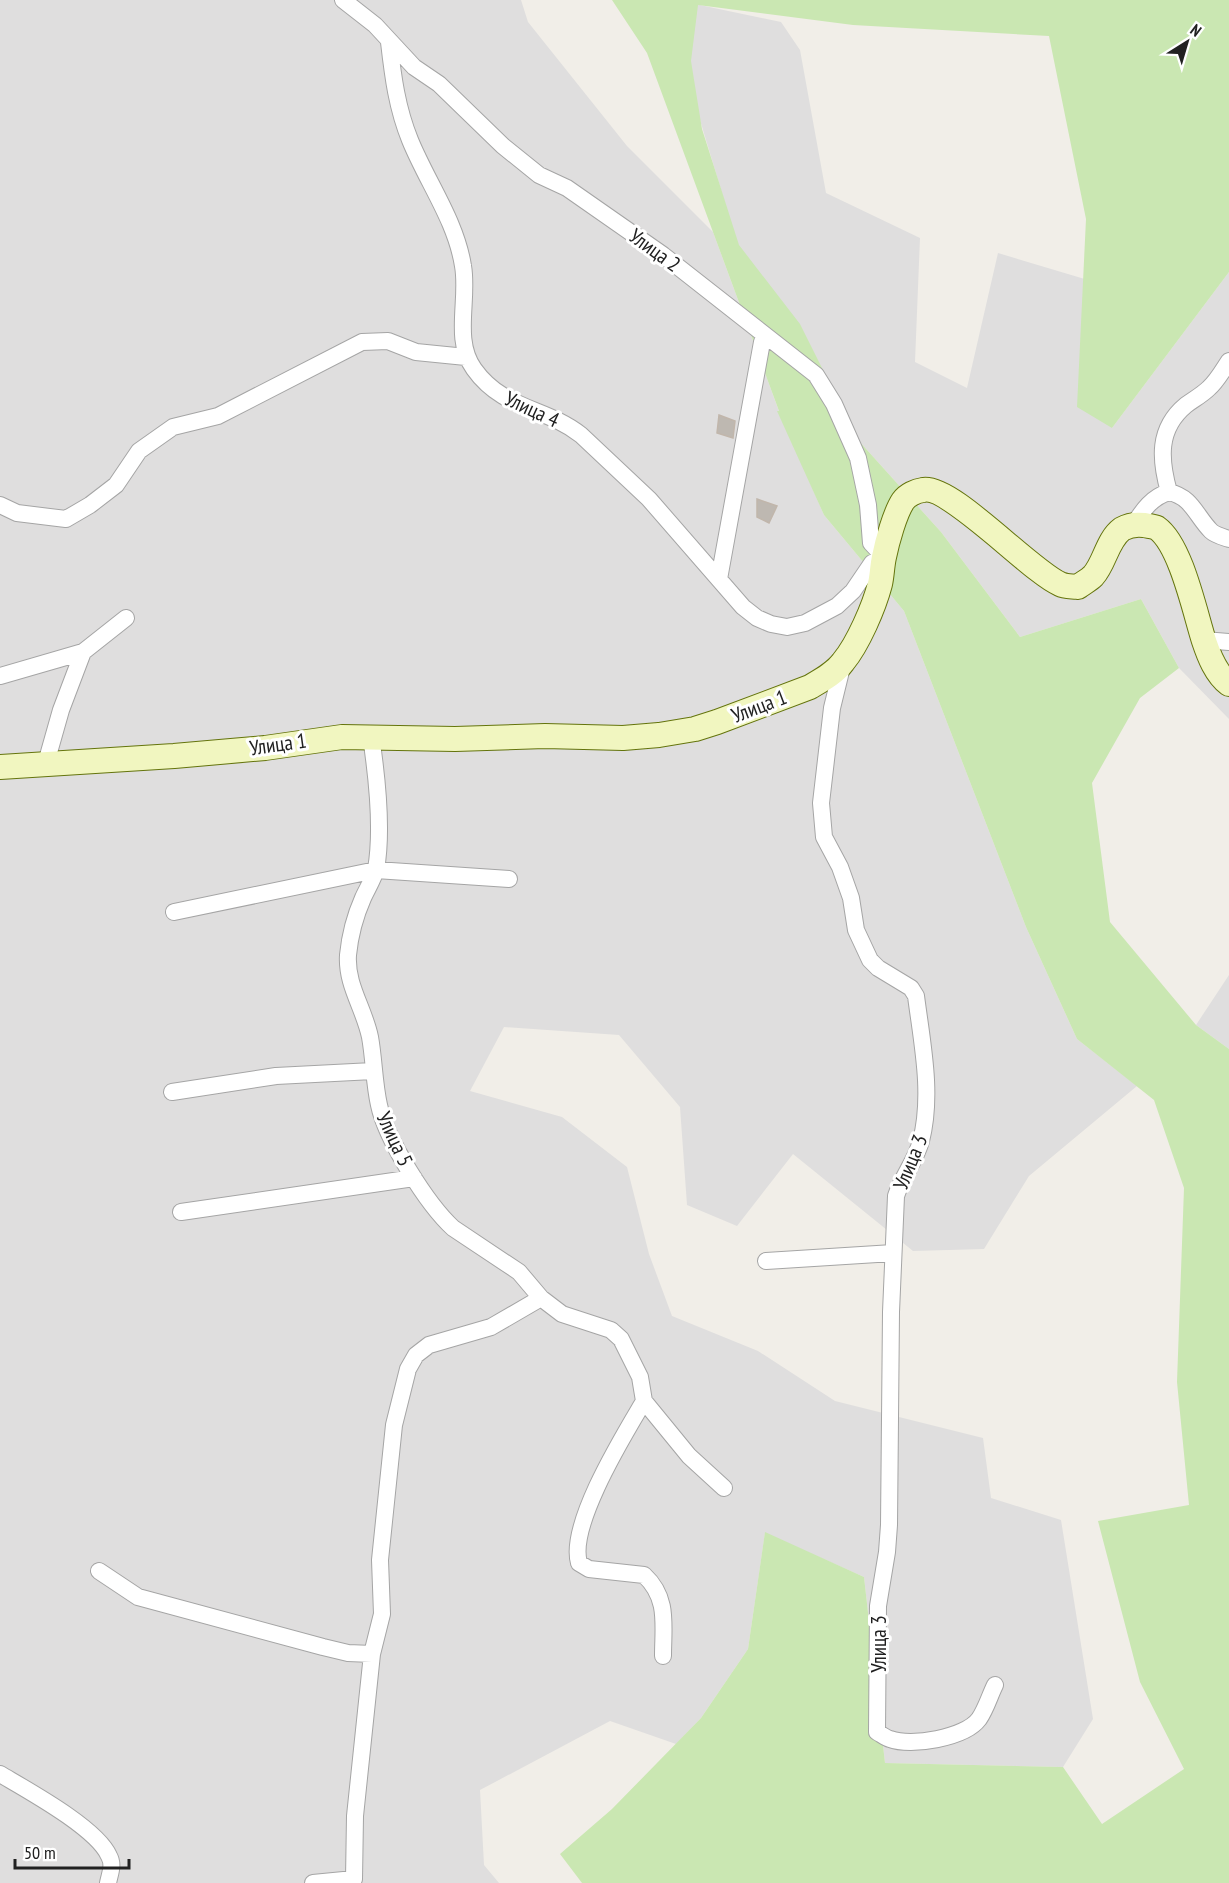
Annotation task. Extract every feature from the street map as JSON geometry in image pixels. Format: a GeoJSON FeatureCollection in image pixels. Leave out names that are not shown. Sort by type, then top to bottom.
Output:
{"type":"FeatureCollection","features":[{"type":"Feature","properties":{"kind":"main road","name":"Улица 1"},"geometry":{"type":"LineString","coordinates":[[0,767],[174,756],[266,747],[342,736],[455,739],[545,736],[623,738],[694,729],[810,687],[827,677],[843,662],[859,636],[872,606],[880,583],[884,557],[904,499],[915,492],[926,489],[966,511],[1046,577],[1063,586],[1078,587],[1094,575],[1116,536],[1123,529],[1134,524]]}},
{"type":"Feature","properties":{"kind":"main road"},"geometry":{"type":"LineString","coordinates":[[1134,524],[1156,527],[1166,538],[1187,582],[1212,661],[1223,680],[1229,684]]}},
{"type":"Feature","properties":{"kind":"street","name":"Улица 2"},"geometry":{"type":"LineString","coordinates":[[343,0],[375,25],[414,67],[439,84],[503,146],[539,175],[567,188],[663,255],[816,375],[834,404],[858,458],[868,505],[871,543],[884,557]]}},
{"type":"Feature","properties":{"kind":"street"},"geometry":{"type":"LineString","coordinates":[[0,505],[17,513],[66,519],[90,505],[116,485],[139,451],[173,427],[218,416],[362,342],[388,341],[416,352],[466,357],[465,281],[462,258],[455,237],[401,117],[395,93],[389,42]]}},
{"type":"Feature","properties":{"kind":"street"},"geometry":{"type":"LineString","coordinates":[[719,579],[762,342]]}},
{"type":"Feature","properties":{"kind":"street","name":"Улица 4"},"geometry":{"type":"LineString","coordinates":[[466,357],[494,391],[533,412],[571,427],[581,435],[649,499],[743,607],[757,618],[787,627],[805,623],[837,606],[853,591],[872,563],[884,557]]}},
{"type":"Feature","properties":{"kind":"street"},"geometry":{"type":"LineString","coordinates":[[1169,492],[1162,458],[1163,441],[1169,425],[1185,406],[1210,388],[1229,361]]}},
{"type":"Feature","properties":{"kind":"street"},"geometry":{"type":"LineString","coordinates":[[1134,524],[1143,510],[1169,492],[1183,497],[1193,506],[1212,533],[1229,539]]}},
{"type":"Feature","properties":{"kind":"street"},"geometry":{"type":"LineString","coordinates":[[0,676],[83,652],[126,618]]}},
{"type":"Feature","properties":{"kind":"street"},"geometry":{"type":"LineString","coordinates":[[1204,640],[1229,642]]}},
{"type":"Feature","properties":{"kind":"street"},"geometry":{"type":"LineString","coordinates":[[46,764],[61,710],[83,652]]}},
{"type":"Feature","properties":{"kind":"street","name":"Улица 3"},"geometry":{"type":"LineString","coordinates":[[843,662],[832,708],[822,792],[824,837],[840,867],[851,898],[856,930],[870,960],[878,968],[911,988],[916,996],[927,1096],[926,1119],[920,1143],[896,1196],[889,1525],[878,1606],[878,1732],[890,1739],[904,1741],[946,1738],[961,1732],[979,1719],[995,1684]]}},
{"type":"Feature","properties":{"kind":"street","name":"Улица 5"},"geometry":{"type":"LineString","coordinates":[[371,737],[377,775],[376,870],[351,932],[348,968],[351,986],[360,1004],[370,1037],[379,1106],[394,1143],[414,1178],[444,1220],[463,1236],[519,1272],[541,1298],[562,1314],[611,1330],[621,1339],[639,1377],[644,1401]]}},
{"type":"Feature","properties":{"kind":"street"},"geometry":{"type":"LineString","coordinates":[[174,912],[376,870],[509,879]]}},
{"type":"Feature","properties":{"kind":"street"},"geometry":{"type":"LineString","coordinates":[[172,1092],[276,1077],[374,1071]]}},
{"type":"Feature","properties":{"kind":"street"},"geometry":{"type":"LineString","coordinates":[[182,1212],[414,1178]]}},
{"type":"Feature","properties":{"kind":"street"},"geometry":{"type":"LineString","coordinates":[[766,1261],[893,1253]]}},
{"type":"Feature","properties":{"kind":"street"},"geometry":{"type":"LineString","coordinates":[[313,1883],[354,1879],[355,1816],[372,1654],[382,1614],[380,1560],[394,1425],[408,1369],[416,1355],[429,1346],[491,1327],[541,1298]]}},
{"type":"Feature","properties":{"kind":"street"},"geometry":{"type":"LineString","coordinates":[[663,1656],[662,1601],[650,1581],[644,1575],[589,1569],[579,1563],[577,1544],[596,1487],[644,1401],[689,1456],[724,1488]]}},
{"type":"Feature","properties":{"kind":"street"},"geometry":{"type":"LineString","coordinates":[[99,1571],[138,1597],[323,1647],[348,1653],[372,1654]]}},
{"type":"Feature","properties":{"kind":"street"},"geometry":{"type":"LineString","coordinates":[[0,1774],[87,1830],[106,1849],[111,1858],[112,1868],[108,1883]]}},
{"type":"Feature","properties":{"kind":"shaded area"},"geometry":{"type":"Polygon","coordinates":[[[0,0],[521,0],[528,22],[627,146],[713,232],[780,414],[824,515],[904,611],[1026,927],[1077,1039],[1137,1086],[1029,1176],[984,1249],[913,1251],[793,1154],[737,1226],[687,1205],[680,1107],[619,1035],[504,1027],[470,1091],[562,1117],[627,1167],[649,1254],[672,1316],[758,1351],[835,1401],[983,1438],[991,1498],[1061,1520],[1093,1719],[1063,1767],[885,1763],[864,1577],[765,1533],[748,1649],[701,1718],[676,1744],[610,1721],[480,1790],[484,1865],[499,1883],[0,1883],[0,0]]]}},
{"type":"Feature","properties":{"kind":"shaded area"},"geometry":{"type":"Polygon","coordinates":[[[695,4],[781,22],[800,50],[826,193],[920,238],[915,362],[967,388],[998,253],[1088,280],[1112,428],[1229,272],[1229,719],[1179,668],[1141,599],[1020,637],[941,532],[858,440],[740,253],[697,110],[689,52],[695,4]]]}},
{"type":"Feature","properties":{"kind":"shaded area"},"geometry":{"type":"Polygon","coordinates":[[[1229,975],[1229,1049],[1196,1025],[1229,975]]]}},
{"type":"Feature","properties":{"kind":"green space"},"geometry":{"type":"Polygon","coordinates":[[[612,0],[1229,0],[1229,272],[1112,428],[1077,407],[1086,219],[1049,36],[853,25],[698,5],[691,61],[702,129],[739,245],[800,324],[858,440],[941,532],[1020,637],[1141,599],[1179,668],[1140,698],[1092,783],[1110,922],[1196,1025],[1229,1049],[1229,1883],[582,1883],[560,1854],[612,1809],[701,1718],[748,1649],[765,1532],[864,1577],[885,1763],[1063,1767],[1102,1824],[1184,1769],[1140,1682],[1098,1521],[1189,1505],[1177,1382],[1184,1188],[1154,1100],[1077,1039],[1026,927],[904,611],[824,515],[777,411],[779,411],[647,53],[612,0]]]}},
{"type":"Feature","properties":{"kind":"building"},"geometry":{"type":"Polygon","coordinates":[[[719,415],[735,421],[733,438],[717,433],[719,415]]]}},
{"type":"Feature","properties":{"kind":"building"},"geometry":{"type":"Polygon","coordinates":[[[757,499],[777,506],[769,523],[757,517],[757,499]]]}}]}
